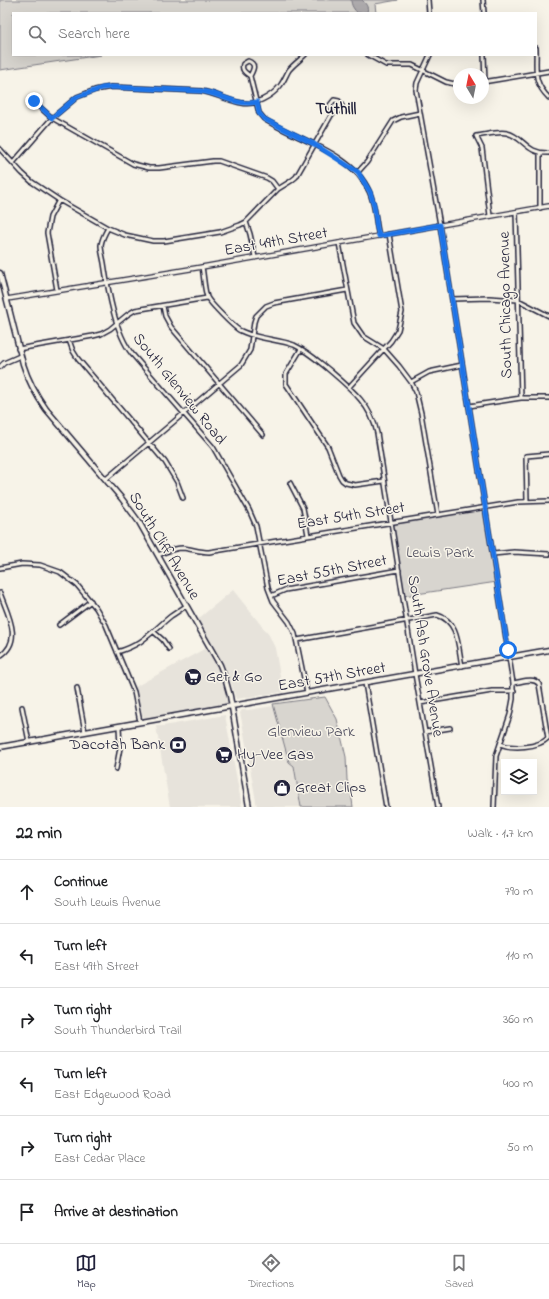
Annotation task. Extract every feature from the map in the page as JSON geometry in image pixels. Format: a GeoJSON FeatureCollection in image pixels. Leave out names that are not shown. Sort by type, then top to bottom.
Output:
{"type":"FeatureCollection","features":[{"type":"Feature","properties":{"kind":"main road","name":"South Cliff Avenue"},"geometry":{"type":"LineString","coordinates":[[0,273],[20,356],[27,376],[41,402],[106,479],[139,522],[220,665],[227,684],[232,707],[249,807]]}},
{"type":"Feature","properties":{"kind":"main road","name":"East 57th Street"},"geometry":{"type":"LineString","coordinates":[[0,747],[549,650]]}},
{"type":"Feature","properties":{"kind":"street"},"geometry":{"type":"LineString","coordinates":[[428,0],[429,12]]}},
{"type":"Feature","properties":{"kind":"street"},"geometry":{"type":"LineString","coordinates":[[484,0],[484,12]]}},
{"type":"Feature","properties":{"kind":"street"},"geometry":{"type":"LineString","coordinates":[[12,163],[52,118],[78,97],[95,90],[111,87],[201,91],[214,93],[244,104],[257,102],[275,92],[289,71],[304,56]]}},
{"type":"Feature","properties":{"kind":"street"},"geometry":{"type":"LineString","coordinates":[[373,56],[386,65],[412,65],[446,82],[453,84]]}},
{"type":"Feature","properties":{"kind":"street"},"geometry":{"type":"LineString","coordinates":[[430,56],[416,87],[440,225],[514,683],[510,715],[496,756],[494,807]]}},
{"type":"Feature","properties":{"kind":"street"},"geometry":{"type":"LineString","coordinates":[[484,56],[484,68]]}},
{"type":"Feature","properties":{"kind":"street"},"geometry":{"type":"LineString","coordinates":[[536,56],[536,73],[539,87],[549,98]]}},
{"type":"Feature","properties":{"kind":"street"},"geometry":{"type":"LineString","coordinates":[[250,76],[254,70],[254,66],[250,62],[246,62],[242,66],[243,70],[250,76],[259,113],[264,119],[314,144],[358,172],[370,192],[374,205],[379,236]]}},
{"type":"Feature","properties":{"kind":"street"},"geometry":{"type":"LineString","coordinates":[[489,81],[549,71]]}},
{"type":"Feature","properties":{"kind":"street"},"geometry":{"type":"LineString","coordinates":[[0,149],[12,163],[39,188],[108,228],[131,237],[144,240],[164,241],[233,229],[246,222],[278,189],[296,177],[332,114],[341,110],[342,104],[339,101],[334,100],[331,103],[330,106],[332,114]]}},
{"type":"Feature","properties":{"kind":"street"},"geometry":{"type":"LineString","coordinates":[[34,101],[52,118],[133,164],[159,168],[219,161],[267,178],[272,181],[278,189]]}},
{"type":"Feature","properties":{"kind":"street"},"geometry":{"type":"LineString","coordinates":[[358,172],[367,162],[393,121],[401,117],[420,112]]}},
{"type":"Feature","properties":{"kind":"street"},"geometry":{"type":"LineString","coordinates":[[490,216],[482,148],[476,136],[508,133],[518,138],[529,148],[540,153],[549,153]]}},
{"type":"Feature","properties":{"kind":"street"},"geometry":{"type":"LineString","coordinates":[[540,153],[540,208]]}},
{"type":"Feature","properties":{"kind":"street"},"geometry":{"type":"LineString","coordinates":[[57,290],[47,227],[50,217],[59,200]]}},
{"type":"Feature","properties":{"kind":"street","name":"East 49th Street"},"geometry":{"type":"LineString","coordinates":[[7,299],[202,267],[549,206]]}},
{"type":"Feature","properties":{"kind":"street","name":"South Chicago Avenue"},"geometry":{"type":"LineString","coordinates":[[516,212],[521,398]]}},
{"type":"Feature","properties":{"kind":"street"},"geometry":{"type":"LineString","coordinates":[[246,222],[255,257]]}},
{"type":"Feature","properties":{"kind":"street","name":"South Glenview Road"},"geometry":{"type":"LineString","coordinates":[[108,228],[102,239],[101,247],[106,282],[123,340],[129,350],[213,447],[249,510],[256,526],[268,588],[271,596],[289,622],[297,640],[307,693]]}},
{"type":"Feature","properties":{"kind":"street"},"geometry":{"type":"LineString","coordinates":[[349,387],[384,349],[398,330],[402,312],[389,234]]}},
{"type":"Feature","properties":{"kind":"street"},"geometry":{"type":"LineString","coordinates":[[339,243],[352,319],[357,328],[366,338],[384,349],[399,366],[411,382],[419,403],[438,515]]}},
{"type":"Feature","properties":{"kind":"street"},"geometry":{"type":"LineString","coordinates":[[18,349],[101,334],[108,331],[126,315],[135,310],[207,298],[202,267]]}},
{"type":"Feature","properties":{"kind":"street"},"geometry":{"type":"LineString","coordinates":[[106,479],[244,361],[250,350],[256,316],[266,306],[274,303],[347,290]]}},
{"type":"Feature","properties":{"kind":"street","name":"South Ash Grove Avenue"},"geometry":{"type":"LineString","coordinates":[[207,298],[236,328],[252,335],[275,340],[301,349],[317,360],[364,402],[374,420],[438,807]]}},
{"type":"Feature","properties":{"kind":"street"},"geometry":{"type":"LineString","coordinates":[[452,299],[489,298],[518,300],[549,316]]}},
{"type":"Feature","properties":{"kind":"street"},"geometry":{"type":"LineString","coordinates":[[163,306],[165,316],[171,328],[220,383],[263,435]]}},
{"type":"Feature","properties":{"kind":"street"},"geometry":{"type":"LineString","coordinates":[[69,340],[78,359],[165,462],[177,482],[183,498]]}},
{"type":"Feature","properties":{"kind":"street"},"geometry":{"type":"LineString","coordinates":[[301,349],[286,374],[286,384],[328,447],[339,475],[346,483],[355,485],[384,481]]}},
{"type":"Feature","properties":{"kind":"street"},"geometry":{"type":"LineString","coordinates":[[0,367],[4,363],[20,356]]}},
{"type":"Feature","properties":{"kind":"street"},"geometry":{"type":"LineString","coordinates":[[411,382],[429,372],[462,366]]}},
{"type":"Feature","properties":{"kind":"street"},"geometry":{"type":"LineString","coordinates":[[469,406],[521,398],[549,398]]}},
{"type":"Feature","properties":{"kind":"street"},"geometry":{"type":"LineString","coordinates":[[527,501],[526,456],[549,454]]}},
{"type":"Feature","properties":{"kind":"street"},"geometry":{"type":"LineString","coordinates":[[290,483],[303,508],[308,535]]}},
{"type":"Feature","properties":{"kind":"street","name":"East 54th Street"},"geometry":{"type":"LineString","coordinates":[[158,556],[175,549],[182,548],[199,552],[209,552],[527,501],[549,501]]}},
{"type":"Feature","properties":{"kind":"street"},"geometry":{"type":"LineString","coordinates":[[493,554],[514,552],[549,554]]}},
{"type":"Feature","properties":{"kind":"street"},"geometry":{"type":"LineString","coordinates":[[0,568],[28,564],[40,565],[60,572],[72,580],[99,612],[106,625],[134,692],[140,722]]}},
{"type":"Feature","properties":{"kind":"street","name":"East 55th Street"},"geometry":{"type":"LineString","coordinates":[[271,596],[285,590],[399,570]]}},
{"type":"Feature","properties":{"kind":"street"},"geometry":{"type":"LineString","coordinates":[[0,593],[13,632],[13,639],[10,646],[6,652],[0,656]]}},
{"type":"Feature","properties":{"kind":"street"},"geometry":{"type":"LineString","coordinates":[[59,625],[91,602]]}},
{"type":"Feature","properties":{"kind":"street"},"geometry":{"type":"LineString","coordinates":[[117,652],[136,645],[146,639],[170,617],[186,606]]}},
{"type":"Feature","properties":{"kind":"street"},"geometry":{"type":"LineString","coordinates":[[297,640],[437,615],[447,619],[454,628],[462,666]]}},
{"type":"Feature","properties":{"kind":"street"},"geometry":{"type":"LineString","coordinates":[[154,632],[163,640],[169,649]]}},
{"type":"Feature","properties":{"kind":"street"},"geometry":{"type":"LineString","coordinates":[[500,744],[510,747],[520,746],[540,743],[548,738],[539,684],[532,680],[514,683]]}},
{"type":"Feature","properties":{"kind":"street"},"geometry":{"type":"LineString","coordinates":[[365,683],[386,807]]}},
{"type":"Feature","properties":{"kind":"street"},"geometry":{"type":"LineString","coordinates":[[76,688],[85,732]]}},
{"type":"Feature","properties":{"kind":"street"},"geometry":{"type":"LineString","coordinates":[[420,703],[487,691],[514,691]]}},
{"type":"Feature","properties":{"kind":"street"},"geometry":{"type":"LineString","coordinates":[[22,707],[28,742]]}},
{"type":"Feature","properties":{"kind":"street"},"geometry":{"type":"LineString","coordinates":[[116,769],[120,748],[119,726]]}},
{"type":"Feature","properties":{"kind":"street"},"geometry":{"type":"LineString","coordinates":[[426,732],[450,728]]}},
{"type":"Feature","properties":{"kind":"shaded area"},"geometry":{"type":"Polygon","coordinates":[[[351,0],[362,0],[367,7],[367,12],[357,12],[351,0]]]}},
{"type":"Feature","properties":{"kind":"shaded area"},"geometry":{"type":"Polygon","coordinates":[[[233,590],[269,635],[275,648],[283,692],[236,699],[227,671],[198,619],[233,590]]]}},
{"type":"Feature","properties":{"kind":"shaded area"},"geometry":{"type":"Polygon","coordinates":[[[206,648],[214,660],[224,683],[228,705],[143,719],[135,687],[206,648]]]}},
{"type":"Feature","properties":{"kind":"shaded area"},"geometry":{"type":"Polygon","coordinates":[[[274,706],[294,766],[301,807],[257,807],[240,713],[242,710],[274,706]]]}},
{"type":"Feature","properties":{"kind":"shaded area"},"geometry":{"type":"Polygon","coordinates":[[[225,715],[242,807],[170,807],[156,726],[225,715]]]}},
{"type":"Feature","properties":{"kind":"green space"},"geometry":{"type":"Polygon","coordinates":[[[0,0],[398,0],[375,4],[376,12],[12,12],[12,56],[94,56],[0,70],[0,0]]]}},
{"type":"Feature","properties":{"kind":"green space","name":"Lewis Park"},"geometry":{"type":"Polygon","coordinates":[[[485,507],[497,582],[403,596],[391,522],[485,507]]]}},
{"type":"Feature","properties":{"kind":"green space","name":"Glenview Park"},"geometry":{"type":"Polygon","coordinates":[[[325,697],[337,719],[346,757],[347,780],[351,792],[353,807],[301,807],[294,766],[289,762],[273,704],[325,697]]]}},
{"type":"Feature","properties":{"kind":"place","name":"Get & Go"},"geometry":{"type":"Point","coordinates":[193,677]}},
{"type":"Feature","properties":{"kind":"place","name":"Dacotah Bank"},"geometry":{"type":"Point","coordinates":[178,745]}},
{"type":"Feature","properties":{"kind":"place","name":"Hy-Vee Gas"},"geometry":{"type":"Point","coordinates":[224,755]}},
{"type":"Feature","properties":{"kind":"place","name":"Great Clips"},"geometry":{"type":"Point","coordinates":[282,788]}},
{"type":"Feature","properties":{"kind":"district","name":"Tuthill"},"geometry":{"type":"Point","coordinates":[336,109]}},
{"type":"Feature","properties":{"kind":"route"},"geometry":{"type":"LineString","coordinates":[[34,101],[52,118],[78,97],[95,90],[111,87],[201,91],[214,93],[244,104],[257,102],[259,113],[268,122],[314,144],[358,172],[366,183],[370,192],[374,205],[379,236],[440,225],[508,650]]}}]}
